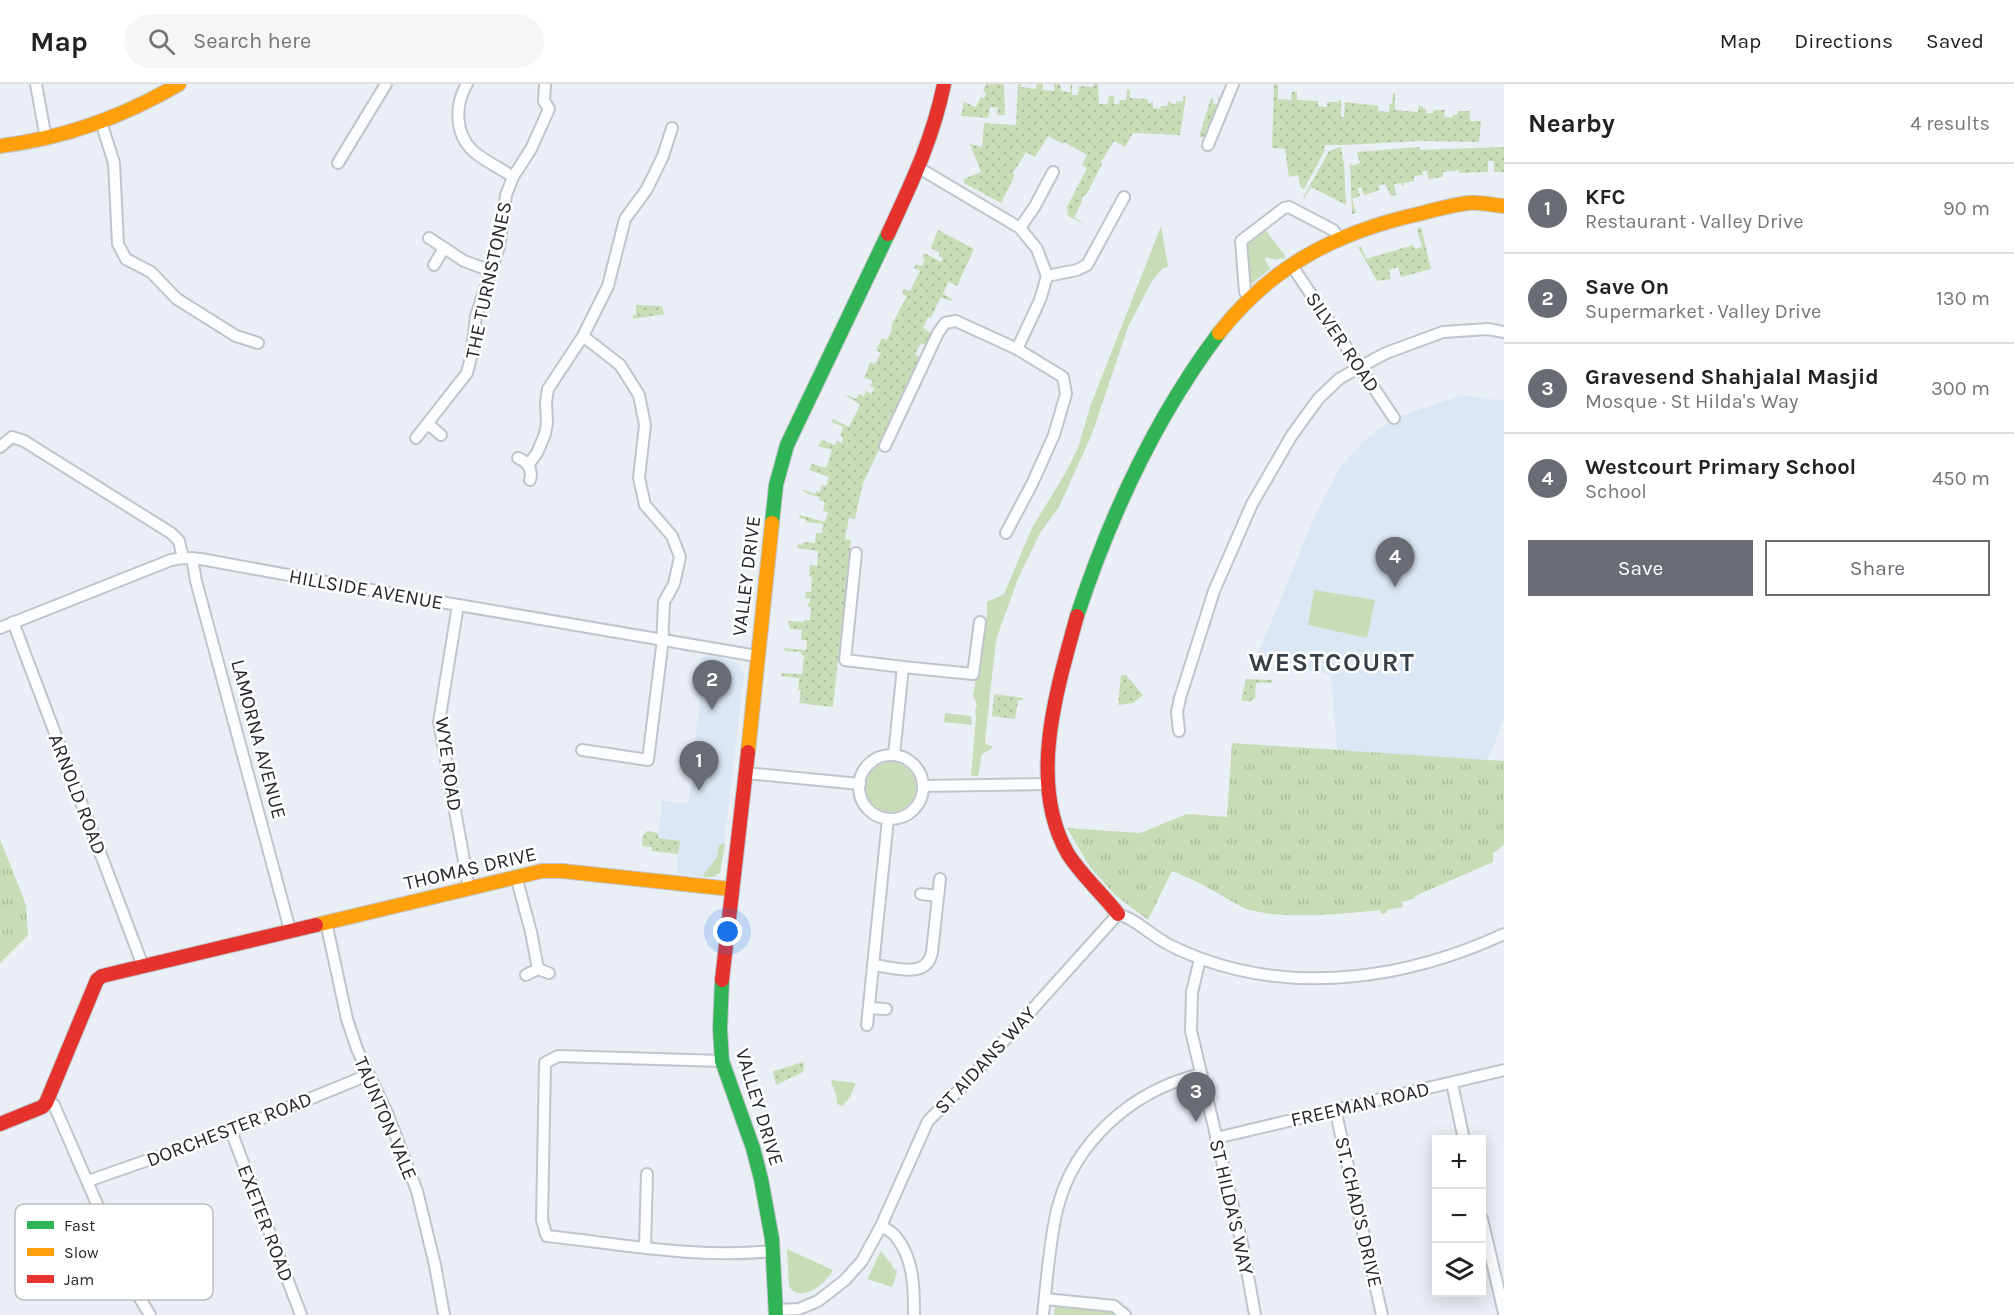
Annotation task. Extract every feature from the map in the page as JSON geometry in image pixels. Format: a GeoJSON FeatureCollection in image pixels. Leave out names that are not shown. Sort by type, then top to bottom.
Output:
{"type":"FeatureCollection","features":[{"type":"Feature","properties":{"kind":"street"},"geometry":{"type":"LineString","coordinates":[[36,84],[46,139]]}},
{"type":"Feature","properties":{"kind":"street"},"geometry":{"type":"LineString","coordinates":[[0,146],[76,132],[161,95],[179,84]]}},
{"type":"Feature","properties":{"kind":"street"},"geometry":{"type":"LineString","coordinates":[[338,163],[386,84]]}},
{"type":"Feature","properties":{"kind":"street","name":"THE TURNSTONES"},"geometry":{"type":"LineString","coordinates":[[466,84],[461,94],[457,115],[462,135],[472,150],[513,177]]}},
{"type":"Feature","properties":{"kind":"street","name":"VALLEY DRIVE"},"geometry":{"type":"LineString","coordinates":[[776,1313],[773,1251],[761,1179],[753,1148],[722,1061],[720,1029],[721,992],[731,889],[746,773],[776,485],[787,445],[919,168],[938,118],[944,84]]}},
{"type":"Feature","properties":{"kind":"street"},"geometry":{"type":"LineString","coordinates":[[1208,145],[1233,84]]}},
{"type":"Feature","properties":{"kind":"street","name":"THE TURNSTONES"},"geometry":{"type":"LineString","coordinates":[[417,438],[466,374],[471,356],[476,315],[499,247],[504,201],[513,177],[531,149],[549,109],[544,100],[546,86]]}},
{"type":"Feature","properties":{"kind":"street"},"geometry":{"type":"LineString","coordinates":[[101,122],[114,163],[118,244],[126,259],[151,272],[177,300],[236,336],[258,343]]}},
{"type":"Feature","properties":{"kind":"street"},"geometry":{"type":"LineString","coordinates":[[528,465],[539,451],[547,426],[548,388],[583,336],[608,286],[625,219],[647,189],[663,156],[672,128]]}},
{"type":"Feature","properties":{"kind":"street"},"geometry":{"type":"LineString","coordinates":[[919,168],[1020,228],[1036,249],[1047,276],[1040,300],[1017,349]]}},
{"type":"Feature","properties":{"kind":"street"},"geometry":{"type":"LineString","coordinates":[[1020,228],[1053,172]]}},
{"type":"Feature","properties":{"kind":"street"},"geometry":{"type":"LineString","coordinates":[[1047,276],[1077,270],[1087,265],[1124,197]]}},
{"type":"Feature","properties":{"kind":"street"},"geometry":{"type":"LineString","coordinates":[[1504,206],[1468,203],[1405,217],[1339,238],[1292,266],[1250,298],[1219,334],[1185,382],[1160,424],[1105,538],[1081,606],[1062,674],[1047,760],[1047,784],[1055,824],[1066,851],[1078,868],[1118,914],[1161,940],[1200,959],[1276,977],[1341,977],[1395,970],[1433,961],[1462,952],[1504,934]]}},
{"type":"Feature","properties":{"kind":"street"},"geometry":{"type":"LineString","coordinates":[[1250,298],[1245,290],[1240,241],[1284,208],[1289,207],[1333,230],[1339,238]]}},
{"type":"Feature","properties":{"kind":"street"},"geometry":{"type":"LineString","coordinates":[[429,238],[464,261],[491,271]]}},
{"type":"Feature","properties":{"kind":"street"},"geometry":{"type":"LineString","coordinates":[[434,265],[444,248]]}},
{"type":"Feature","properties":{"kind":"street","name":"SILVER ROAD"},"geometry":{"type":"LineString","coordinates":[[1292,266],[1394,418]]}},
{"type":"Feature","properties":{"kind":"street"},"geometry":{"type":"LineString","coordinates":[[885,446],[938,333],[945,323],[956,321],[1017,349],[1063,377],[1066,394],[1054,435],[1006,533]]}},
{"type":"Feature","properties":{"kind":"street"},"geometry":{"type":"LineString","coordinates":[[1179,731],[1177,712],[1188,668],[1214,591],[1252,504],[1281,452],[1306,414],[1339,379],[1386,353],[1443,332],[1488,329],[1504,332]]}},
{"type":"Feature","properties":{"kind":"street"},"geometry":{"type":"LineString","coordinates":[[582,750],[648,764],[662,647],[664,602],[674,584],[680,557],[672,536],[645,505],[639,478],[645,425],[639,395],[620,365],[583,336]]}},
{"type":"Feature","properties":{"kind":"street"},"geometry":{"type":"LineString","coordinates":[[428,424],[441,435]]}},
{"type":"Feature","properties":{"kind":"street"},"geometry":{"type":"LineString","coordinates":[[0,447],[15,437],[171,533],[179,541],[188,558],[171,560],[0,628]]}},
{"type":"Feature","properties":{"kind":"street"},"geometry":{"type":"LineString","coordinates":[[518,458],[528,465],[531,473],[530,480]]}},
{"type":"Feature","properties":{"kind":"street"},"geometry":{"type":"LineString","coordinates":[[856,553],[845,660],[973,674],[980,622]]}},
{"type":"Feature","properties":{"kind":"street","name":"HILLSIDE AVENUE"},"geometry":{"type":"LineString","coordinates":[[188,558],[757,656]]}},
{"type":"Feature","properties":{"kind":"street","name":"LAMORNA AVENUE"},"geometry":{"type":"LineString","coordinates":[[188,558],[290,930]]}},
{"type":"Feature","properties":{"kind":"street","name":"WYE ROAD"},"geometry":{"type":"LineString","coordinates":[[458,605],[439,722],[469,888]]}},
{"type":"Feature","properties":{"kind":"street","name":"ARNOLD ROAD"},"geometry":{"type":"LineString","coordinates":[[13,622],[143,966]]}},
{"type":"Feature","properties":{"kind":"street"},"geometry":{"type":"LineString","coordinates":[[894,755],[903,667]]}},
{"type":"Feature","properties":{"kind":"street"},"geometry":{"type":"LineString","coordinates":[[894,755],[913,764],[921,777],[923,786],[921,800],[903,817],[879,818],[865,806],[861,797],[860,784],[863,772],[873,762],[884,756],[894,755]]}},
{"type":"Feature","properties":{"kind":"street"},"geometry":{"type":"LineString","coordinates":[[746,773],[860,784]]}},
{"type":"Feature","properties":{"kind":"street"},"geometry":{"type":"LineString","coordinates":[[923,786],[1047,784]]}},
{"type":"Feature","properties":{"kind":"street"},"geometry":{"type":"LineString","coordinates":[[867,1025],[888,819]]}},
{"type":"Feature","properties":{"kind":"street","name":"THOMAS DRIVE"},"geometry":{"type":"LineString","coordinates":[[326,922],[516,876],[553,870],[731,889]]}},
{"type":"Feature","properties":{"kind":"street"},"geometry":{"type":"LineString","coordinates":[[516,876],[543,971],[526,975]]}},
{"type":"Feature","properties":{"kind":"street"},"geometry":{"type":"LineString","coordinates":[[873,965],[917,970],[927,965],[932,952],[940,879]]}},
{"type":"Feature","properties":{"kind":"street"},"geometry":{"type":"LineString","coordinates":[[921,894],[938,896]]}},
{"type":"Feature","properties":{"kind":"street","name":"ST AIDANS WAY"},"geometry":{"type":"LineString","coordinates":[[776,1313],[799,1309],[818,1301],[845,1280],[862,1261],[881,1226],[928,1121],[968,1081],[1118,914]]}},
{"type":"Feature","properties":{"kind":"street"},"geometry":{"type":"LineString","coordinates":[[0,1124],[42,1107],[47,1100],[98,979],[102,976],[326,922]]}},
{"type":"Feature","properties":{"kind":"street","name":"TAUNTON VALE"},"geometry":{"type":"LineString","coordinates":[[326,922],[347,1019],[417,1191],[435,1265],[444,1315]]}},
{"type":"Feature","properties":{"kind":"street","name":"ST HILDA'S WAY"},"geometry":{"type":"LineString","coordinates":[[1200,959],[1192,992],[1191,1031],[1243,1248],[1255,1315]]}},
{"type":"Feature","properties":{"kind":"street"},"geometry":{"type":"LineString","coordinates":[[869,1008],[886,1010]]}},
{"type":"Feature","properties":{"kind":"street"},"geometry":{"type":"LineString","coordinates":[[722,1061],[558,1056],[545,1063],[542,1220],[547,1236],[722,1254],[773,1251]]}},
{"type":"Feature","properties":{"kind":"street","name":"FREEMAN ROAD"},"geometry":{"type":"LineString","coordinates":[[1216,1138],[1504,1070]]}},
{"type":"Feature","properties":{"kind":"street"},"geometry":{"type":"LineString","coordinates":[[1043,1315],[1057,1209],[1071,1174],[1089,1145],[1114,1118],[1139,1099],[1174,1081],[1200,1074]]}},
{"type":"Feature","properties":{"kind":"street","name":"DORCHESTER ROAD"},"geometry":{"type":"LineString","coordinates":[[88,1181],[231,1131],[368,1075]]}},
{"type":"Feature","properties":{"kind":"street"},"geometry":{"type":"LineString","coordinates":[[1452,1083],[1463,1135]]}},
{"type":"Feature","properties":{"kind":"street"},"geometry":{"type":"LineString","coordinates":[[47,1100],[54,1105],[98,1204]]}},
{"type":"Feature","properties":{"kind":"street","name":"ST. CHAD'S DRIVE"},"geometry":{"type":"LineString","coordinates":[[1335,1110],[1382,1315]]}},
{"type":"Feature","properties":{"kind":"street","name":"EXETER ROAD"},"geometry":{"type":"LineString","coordinates":[[231,1131],[301,1315]]}},
{"type":"Feature","properties":{"kind":"street"},"geometry":{"type":"LineString","coordinates":[[645,1247],[647,1174]]}},
{"type":"Feature","properties":{"kind":"street"},"geometry":{"type":"LineString","coordinates":[[881,1226],[895,1235],[906,1256],[913,1276],[914,1315]]}},
{"type":"Feature","properties":{"kind":"street"},"geometry":{"type":"LineString","coordinates":[[1486,1236],[1504,1313]]}},
{"type":"Feature","properties":{"kind":"street"},"geometry":{"type":"LineString","coordinates":[[1045,1299],[1114,1306],[1125,1315]]}},
{"type":"Feature","properties":{"kind":"street"},"geometry":{"type":"LineString","coordinates":[[141,1300],[150,1315]]}},
{"type":"Feature","properties":{"kind":"shaded area"},"geometry":{"type":"Polygon","coordinates":[[[1462,395],[1504,401],[1504,719],[1488,760],[1337,751],[1331,675],[1256,659],[1315,515],[1340,467],[1365,440],[1394,418],[1462,395]]]}},
{"type":"Feature","properties":{"kind":"shaded area"},"geometry":{"type":"Polygon","coordinates":[[[708,655],[736,662],[744,674],[721,871],[710,877],[677,874],[679,841],[658,837],[662,801],[686,803],[689,800],[700,696],[701,657],[708,655]]]}},
{"type":"Feature","properties":{"kind":"green space"},"geometry":{"type":"Polygon","coordinates":[[[986,84],[1004,84],[1005,115],[997,115],[998,108],[990,107],[988,118],[961,116],[964,102],[976,107],[981,97],[984,98],[986,93],[983,91],[986,84]]]}},
{"type":"Feature","properties":{"kind":"green space"},"geometry":{"type":"Polygon","coordinates":[[[1018,84],[1021,84],[1021,87],[1036,89],[1037,84],[1043,84],[1043,90],[1054,91],[1054,84],[1060,84],[1061,91],[1070,92],[1072,84],[1072,95],[1078,95],[1079,86],[1093,87],[1094,84],[1098,84],[1099,104],[1108,104],[1109,96],[1114,96],[1114,104],[1119,104],[1120,100],[1126,100],[1127,89],[1130,90],[1130,98],[1147,99],[1149,104],[1153,101],[1153,108],[1160,109],[1161,106],[1167,106],[1168,101],[1174,105],[1177,101],[1183,102],[1183,96],[1186,96],[1180,135],[1133,133],[1125,147],[1114,141],[1074,217],[1086,225],[1068,216],[1067,207],[1087,168],[1082,165],[1087,155],[1048,136],[1035,157],[1026,152],[1013,173],[1015,175],[1001,203],[964,183],[964,179],[981,172],[970,144],[982,147],[984,123],[1016,125],[1018,84]]]}},
{"type":"Feature","properties":{"kind":"green space"},"geometry":{"type":"Polygon","coordinates":[[[1274,84],[1278,85],[1278,99],[1291,100],[1292,92],[1297,92],[1297,100],[1318,101],[1318,106],[1327,107],[1327,102],[1341,100],[1341,117],[1344,117],[1345,102],[1378,106],[1378,111],[1389,112],[1395,93],[1395,110],[1418,112],[1419,106],[1426,109],[1426,113],[1445,110],[1444,117],[1452,118],[1453,115],[1457,115],[1458,111],[1470,111],[1470,121],[1481,121],[1479,142],[1419,141],[1325,145],[1324,152],[1304,189],[1301,188],[1298,175],[1289,177],[1285,149],[1272,148],[1274,84]]]}},
{"type":"Feature","properties":{"kind":"green space"},"geometry":{"type":"Polygon","coordinates":[[[1221,93],[1226,94],[1205,137],[1199,137],[1211,98],[1213,98],[1213,104],[1218,104],[1218,97],[1221,97],[1221,93]]]}},
{"type":"Feature","properties":{"kind":"green space"},"geometry":{"type":"Polygon","coordinates":[[[1341,147],[1346,205],[1311,187],[1304,199],[1329,151],[1341,147]]]}},
{"type":"Feature","properties":{"kind":"green space"},"geometry":{"type":"Polygon","coordinates":[[[1419,147],[1420,150],[1504,147],[1504,172],[1494,172],[1494,161],[1488,161],[1488,172],[1459,173],[1459,170],[1443,172],[1443,177],[1428,179],[1427,171],[1423,171],[1423,175],[1414,176],[1414,181],[1404,183],[1402,186],[1401,183],[1394,184],[1396,195],[1391,196],[1385,184],[1378,186],[1380,190],[1364,195],[1361,187],[1358,189],[1360,196],[1352,199],[1356,213],[1352,214],[1350,163],[1352,166],[1360,163],[1357,152],[1419,147]]]}},
{"type":"Feature","properties":{"kind":"green space"},"geometry":{"type":"Polygon","coordinates":[[[1161,226],[1168,267],[1163,268],[1152,281],[1128,327],[1092,434],[1059,507],[1040,533],[1017,581],[996,640],[985,740],[986,744],[993,746],[982,754],[978,776],[971,776],[977,704],[973,696],[987,602],[1004,594],[1032,528],[1078,448],[1090,407],[1161,226]]]}},
{"type":"Feature","properties":{"kind":"green space"},"geometry":{"type":"Polygon","coordinates":[[[1421,227],[1431,269],[1401,277],[1398,267],[1389,270],[1391,279],[1377,281],[1358,247],[1361,246],[1366,259],[1413,245],[1415,249],[1422,247],[1417,229],[1421,227]]]}},
{"type":"Feature","properties":{"kind":"green space"},"geometry":{"type":"Polygon","coordinates":[[[1264,228],[1286,257],[1276,260],[1266,257],[1270,269],[1249,286],[1245,240],[1264,228]]]}},
{"type":"Feature","properties":{"kind":"green space"},"geometry":{"type":"Polygon","coordinates":[[[938,230],[974,249],[957,286],[948,282],[943,294],[952,299],[950,301],[941,297],[931,318],[928,317],[923,328],[934,335],[928,347],[921,343],[915,354],[923,359],[863,483],[855,519],[849,518],[845,539],[851,540],[833,707],[799,703],[801,691],[798,690],[799,678],[781,676],[782,673],[802,674],[804,656],[801,652],[785,651],[784,648],[806,650],[807,640],[801,640],[802,630],[790,629],[788,621],[810,620],[811,607],[807,607],[811,599],[805,598],[806,592],[811,592],[810,565],[817,566],[818,551],[797,548],[798,544],[802,545],[803,542],[815,543],[816,533],[822,533],[823,524],[806,522],[806,519],[799,518],[800,515],[825,522],[828,512],[823,511],[825,502],[802,489],[815,494],[816,491],[820,492],[822,485],[826,486],[829,477],[809,470],[812,464],[826,468],[832,450],[818,446],[822,440],[835,445],[837,441],[842,443],[843,438],[840,436],[843,427],[831,422],[833,419],[849,427],[860,405],[844,394],[856,399],[859,394],[864,396],[866,391],[872,394],[874,388],[870,386],[873,381],[864,379],[870,362],[875,364],[881,353],[876,350],[882,338],[887,340],[892,324],[907,296],[902,294],[904,289],[910,291],[920,271],[914,268],[916,264],[922,266],[925,259],[922,257],[924,253],[941,262],[943,258],[939,256],[940,253],[931,248],[938,230]]]}},
{"type":"Feature","properties":{"kind":"green space"},"geometry":{"type":"Polygon","coordinates":[[[636,305],[662,306],[664,314],[633,319],[633,315],[636,315],[636,305]]]}},
{"type":"Feature","properties":{"kind":"green space"},"geometry":{"type":"Polygon","coordinates":[[[1314,590],[1375,600],[1367,638],[1308,625],[1314,590]]]}},
{"type":"Feature","properties":{"kind":"green space"},"geometry":{"type":"Polygon","coordinates":[[[1121,675],[1126,675],[1143,695],[1133,703],[1118,705],[1121,675]]]}},
{"type":"Feature","properties":{"kind":"green space"},"geometry":{"type":"Polygon","coordinates":[[[1246,679],[1272,680],[1272,683],[1256,683],[1255,699],[1250,702],[1241,700],[1246,679]]]}},
{"type":"Feature","properties":{"kind":"green space"},"geometry":{"type":"Polygon","coordinates":[[[994,694],[1023,698],[1018,700],[1015,719],[992,716],[994,694]]]}},
{"type":"Feature","properties":{"kind":"green space"},"geometry":{"type":"Polygon","coordinates":[[[945,713],[971,716],[972,725],[944,722],[945,713]]]}},
{"type":"Feature","properties":{"kind":"green space"},"geometry":{"type":"Polygon","coordinates":[[[1232,743],[1504,761],[1504,845],[1493,853],[1493,862],[1402,902],[1403,907],[1387,910],[1387,913],[1382,914],[1380,910],[1310,915],[1272,914],[1256,911],[1242,907],[1204,885],[1172,871],[1148,920],[1115,895],[1090,867],[1067,828],[1140,833],[1187,814],[1227,817],[1232,743]]]}},
{"type":"Feature","properties":{"kind":"green space"},"geometry":{"type":"Polygon","coordinates":[[[886,762],[896,762],[909,769],[916,782],[916,792],[909,805],[896,812],[886,812],[877,808],[870,801],[866,792],[866,782],[870,773],[877,766],[886,762]]]}},
{"type":"Feature","properties":{"kind":"green space"},"geometry":{"type":"Polygon","coordinates":[[[647,831],[658,833],[659,838],[680,841],[678,854],[652,851],[652,847],[642,846],[643,835],[647,831]]]}},
{"type":"Feature","properties":{"kind":"green space"},"geometry":{"type":"Polygon","coordinates":[[[0,839],[26,905],[28,935],[0,963],[0,839]]]}},
{"type":"Feature","properties":{"kind":"green space"},"geometry":{"type":"Polygon","coordinates":[[[725,843],[720,873],[713,877],[703,877],[717,857],[719,845],[725,843]]]}},
{"type":"Feature","properties":{"kind":"green space"},"geometry":{"type":"Polygon","coordinates":[[[803,1062],[803,1072],[776,1085],[773,1071],[803,1062]]]}},
{"type":"Feature","properties":{"kind":"green space"},"geometry":{"type":"Polygon","coordinates":[[[832,1080],[856,1083],[850,1097],[842,1106],[837,1104],[832,1080]]]}},
{"type":"Feature","properties":{"kind":"green space"},"geometry":{"type":"Polygon","coordinates":[[[787,1249],[833,1270],[825,1281],[813,1290],[806,1293],[794,1291],[789,1286],[787,1249]]]}},
{"type":"Feature","properties":{"kind":"green space"},"geometry":{"type":"Polygon","coordinates":[[[881,1251],[897,1272],[892,1287],[867,1279],[881,1251]]]}},
{"type":"Feature","properties":{"kind":"green space"},"geometry":{"type":"Polygon","coordinates":[[[1055,1305],[1103,1309],[1119,1315],[1054,1315],[1055,1305]]]}},
{"type":"Feature","properties":{"kind":"traffic: fast"},"geometry":{"type":"LineString","coordinates":[[772,523],[776,485],[787,445],[888,234]]}},
{"type":"Feature","properties":{"kind":"traffic: fast"},"geometry":{"type":"LineString","coordinates":[[1077,616],[1104,542],[1136,469],[1174,399],[1219,333]]}},
{"type":"Feature","properties":{"kind":"traffic: fast"},"geometry":{"type":"LineString","coordinates":[[722,980],[720,1029],[722,1061],[753,1148],[761,1179],[772,1239],[776,1315]]}},
{"type":"Feature","properties":{"kind":"traffic: slow"},"geometry":{"type":"LineString","coordinates":[[0,146],[70,132],[115,116],[179,84]]}},
{"type":"Feature","properties":{"kind":"traffic: slow"},"geometry":{"type":"LineString","coordinates":[[1219,333],[1260,289],[1306,256],[1330,243],[1384,223],[1454,205],[1482,203],[1504,206]]}},
{"type":"Feature","properties":{"kind":"traffic: slow"},"geometry":{"type":"LineString","coordinates":[[748,752],[772,523]]}},
{"type":"Feature","properties":{"kind":"traffic: slow"},"geometry":{"type":"LineString","coordinates":[[316,925],[542,871],[562,871],[731,889]]}},
{"type":"Feature","properties":{"kind":"traffic: jam"},"geometry":{"type":"LineString","coordinates":[[888,234],[928,142],[944,84]]}},
{"type":"Feature","properties":{"kind":"traffic: jam"},"geometry":{"type":"LineString","coordinates":[[1077,616],[1061,674],[1050,736],[1049,797],[1056,826],[1068,854],[1118,914]]}},
{"type":"Feature","properties":{"kind":"traffic: jam"},"geometry":{"type":"LineString","coordinates":[[722,980],[748,752]]}},
{"type":"Feature","properties":{"kind":"traffic: jam"},"geometry":{"type":"LineString","coordinates":[[0,1124],[42,1107],[46,1103],[97,980],[102,976],[316,925]]}},
{"type":"Feature","properties":{"kind":"place","name":"Westcourt Primary School"},"geometry":{"type":"Point","coordinates":[1395,587]}},
{"type":"Feature","properties":{"kind":"place","name":"Save On"},"geometry":{"type":"Point","coordinates":[712,710]}},
{"type":"Feature","properties":{"kind":"place","name":"KFC"},"geometry":{"type":"Point","coordinates":[699,791]}},
{"type":"Feature","properties":{"kind":"place","name":"Gravesend Shahjalal Masjid"},"geometry":{"type":"Point","coordinates":[1196,1122]}},
{"type":"Feature","properties":{"kind":"district","name":"WESTCOURT"},"geometry":{"type":"Point","coordinates":[1332,662]}}]}
